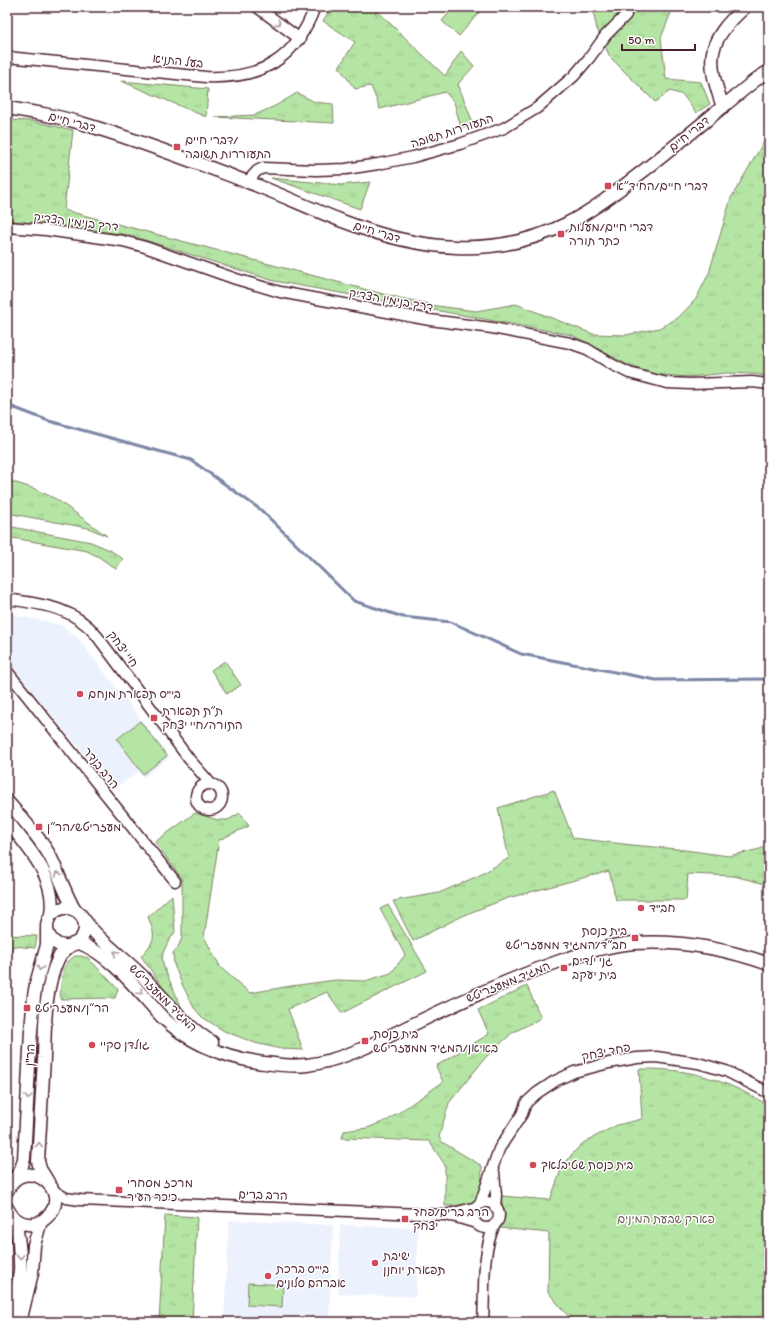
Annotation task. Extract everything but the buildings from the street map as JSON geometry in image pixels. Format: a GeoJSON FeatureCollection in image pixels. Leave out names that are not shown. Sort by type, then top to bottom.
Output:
{"type":"FeatureCollection","features":[{"type":"Feature","properties":{"kind":"street"},"geometry":{"type":"LineString","coordinates":[[257,7],[300,39]]}},
{"type":"Feature","properties":{"kind":"street","name":"בעל התניא"},"geometry":{"type":"LineString","coordinates":[[7,57],[223,78],[249,73],[274,63],[287,53],[300,39],[311,19],[315,7]]}},
{"type":"Feature","properties":{"kind":"street"},"geometry":{"type":"LineString","coordinates":[[723,107],[713,74],[713,52],[719,36],[726,26],[745,7]]}},
{"type":"Feature","properties":{"kind":"street","name":"התעוררות תשובה"},"geometry":{"type":"LineString","coordinates":[[247,182],[257,171],[263,168],[316,170],[346,169],[378,164],[413,157],[460,144],[504,128],[537,108],[574,76],[606,35],[626,15]]}},
{"type":"Feature","properties":{"kind":"street","name":"דברי חיים"},"geometry":{"type":"LineString","coordinates":[[7,108],[83,123],[247,182],[346,223],[408,241],[442,247],[469,248],[517,242],[540,235],[585,214],[649,167],[758,78],[769,72]]}},
{"type":"Feature","properties":{"kind":"street","name":"דרך בנימין הצדיק"},"geometry":{"type":"LineString","coordinates":[[7,227],[46,230],[123,241],[145,247],[236,279],[280,292],[422,319],[492,328],[570,343],[587,349],[629,373],[667,383],[692,384],[752,382],[769,384]]}},
{"type":"Feature","properties":{"kind":"street","name":"חיי יצחק"},"geometry":{"type":"LineString","coordinates":[[7,599],[40,604],[65,611],[85,623],[97,636],[189,759],[211,784]]}},
{"type":"Feature","properties":{"kind":"street","name":"הרב בנדר"},"geometry":{"type":"LineString","coordinates":[[7,671],[175,881]]}},
{"type":"Feature","properties":{"kind":"street","name":"חיי יצחק"},"geometry":{"type":"LineString","coordinates":[[189,759],[197,781],[198,790]]}},
{"type":"Feature","properties":{"kind":"street"},"geometry":{"type":"LineString","coordinates":[[211,784],[218,787],[222,794],[219,805],[213,809],[206,809],[199,805],[196,798],[198,790],[204,785],[211,784]]}},
{"type":"Feature","properties":{"kind":"street","name":"המגיד ממעזריטש"},"geometry":{"type":"LineString","coordinates":[[7,800],[41,842],[50,858],[64,891],[78,914],[92,931],[139,974],[188,1025],[200,1035],[220,1046],[255,1061]]}},
{"type":"Feature","properties":{"kind":"street"},"geometry":{"type":"LineString","coordinates":[[7,821],[39,864],[52,896],[53,904],[47,924],[49,935],[56,943],[67,946],[75,943],[84,934],[85,923],[78,914],[62,908],[51,914]]}},
{"type":"Feature","properties":{"kind":"street","name":"הר\"ן"},"geometry":{"type":"LineString","coordinates":[[7,1191],[21,1169],[24,1159],[34,996],[37,978],[46,950],[47,930]]}},
{"type":"Feature","properties":{"kind":"street","name":"המגיד ממעזריטש"},"geometry":{"type":"LineString","coordinates":[[75,943],[94,949],[140,992],[164,1018],[182,1033],[210,1049],[225,1054],[255,1061],[283,1065],[305,1065],[327,1061],[350,1054],[477,994],[536,969],[601,949],[634,943],[698,946],[729,952],[769,964]]}},
{"type":"Feature","properties":{"kind":"street","name":"הר\"ן"},"geometry":{"type":"LineString","coordinates":[[51,1187],[40,1170],[38,1161],[48,998],[51,982],[59,958],[65,950],[75,943]]}},
{"type":"Feature","properties":{"kind":"street","name":"פחד יצחק"},"geometry":{"type":"LineString","coordinates":[[479,1206],[500,1149],[522,1114],[526,1103],[549,1085],[574,1072],[637,1058],[656,1057],[698,1063],[726,1071],[769,1093]]}},
{"type":"Feature","properties":{"kind":"street","name":"פחד יצחק"},"geometry":{"type":"LineString","coordinates":[[493,1170],[496,1207]]}},
{"type":"Feature","properties":{"kind":"street"},"geometry":{"type":"LineString","coordinates":[[7,1208],[15,1219],[28,1224],[41,1221],[49,1216],[53,1209],[55,1198],[51,1187],[41,1177],[33,1175],[21,1176],[14,1180]]}},
{"type":"Feature","properties":{"kind":"street","name":"הרב ברים"},"geometry":{"type":"LineString","coordinates":[[51,1187],[66,1198],[80,1200],[445,1215],[477,1224]]}},
{"type":"Feature","properties":{"kind":"street","name":"הרב ברים"},"geometry":{"type":"LineString","coordinates":[[53,1209],[62,1204],[80,1200]]}},
{"type":"Feature","properties":{"kind":"street"},"geometry":{"type":"LineString","coordinates":[[483,1322],[486,1254],[490,1237],[499,1218],[496,1207],[490,1203],[479,1206],[474,1214],[486,1254]]}},
{"type":"Feature","properties":{"kind":"street","name":"הרב ברים"},"geometry":{"type":"LineString","coordinates":[[445,1215],[479,1206]]}},
{"type":"Feature","properties":{"kind":"street"},"geometry":{"type":"LineString","coordinates":[[7,1322],[20,1272],[20,1251],[15,1219]]}},
{"type":"Feature","properties":{"kind":"street"},"geometry":{"type":"LineString","coordinates":[[20,1322],[32,1273],[34,1245],[41,1221]]}},
{"type":"Feature","properties":{"kind":"street"},"geometry":{"type":"LineString","coordinates":[[477,1224],[483,1228],[488,1228],[495,1224]]}},
{"type":"Feature","properties":{"kind":"shaded area"},"geometry":{"type":"Polygon","coordinates":[[[12,615],[63,626],[77,637],[170,757],[143,778],[139,772],[113,789],[7,661],[7,633],[9,633],[12,615]]]}},
{"type":"Feature","properties":{"kind":"shaded area"},"geometry":{"type":"Polygon","coordinates":[[[229,1220],[333,1225],[329,1322],[224,1320],[229,1220]]]}},
{"type":"Feature","properties":{"kind":"shaded area"},"geometry":{"type":"Polygon","coordinates":[[[340,1225],[418,1228],[416,1297],[338,1294],[340,1225]]]}},
{"type":"Feature","properties":{"kind":"green space"},"geometry":{"type":"Polygon","coordinates":[[[330,7],[373,7],[445,76],[461,51],[474,66],[458,84],[473,123],[461,128],[454,102],[445,92],[380,109],[371,86],[355,89],[339,67],[355,42],[323,21],[330,7]]]}},
{"type":"Feature","properties":{"kind":"green space"},"geometry":{"type":"Polygon","coordinates":[[[454,7],[483,8],[459,36],[442,21],[454,7]]]}},
{"type":"Feature","properties":{"kind":"green space"},"geometry":{"type":"Polygon","coordinates":[[[592,7],[674,7],[661,38],[666,79],[701,82],[710,104],[696,113],[683,95],[670,91],[655,102],[610,57],[597,29],[592,7]]]}},
{"type":"Feature","properties":{"kind":"green space"},"geometry":{"type":"Polygon","coordinates":[[[121,81],[208,89],[206,117],[121,81]]]}},
{"type":"Feature","properties":{"kind":"green space"},"geometry":{"type":"Polygon","coordinates":[[[297,93],[315,102],[333,104],[334,123],[215,117],[255,115],[277,105],[297,93]]]}},
{"type":"Feature","properties":{"kind":"green space"},"geometry":{"type":"Polygon","coordinates":[[[7,120],[31,121],[73,130],[64,210],[383,294],[437,306],[476,311],[516,304],[593,334],[626,335],[659,328],[678,318],[696,299],[709,273],[731,198],[769,133],[769,376],[727,373],[688,377],[651,374],[626,364],[572,335],[274,281],[129,235],[7,220],[7,120]]]}},
{"type":"Feature","properties":{"kind":"green space"},"geometry":{"type":"Polygon","coordinates":[[[271,178],[341,185],[370,182],[360,209],[271,178]]]}},
{"type":"Feature","properties":{"kind":"green space"},"geometry":{"type":"Polygon","coordinates":[[[7,480],[35,489],[56,499],[107,536],[88,528],[7,513],[7,480]]]}},
{"type":"Feature","properties":{"kind":"green space"},"geometry":{"type":"Polygon","coordinates":[[[7,526],[91,542],[110,550],[123,559],[116,569],[99,557],[87,551],[7,537],[7,526]]]}},
{"type":"Feature","properties":{"kind":"green space"},"geometry":{"type":"Polygon","coordinates":[[[225,661],[241,685],[227,694],[211,670],[225,661]]]}},
{"type":"Feature","properties":{"kind":"green space"},"geometry":{"type":"Polygon","coordinates":[[[140,721],[167,756],[143,774],[117,739],[140,721]]]}},
{"type":"Feature","properties":{"kind":"green space"},"geometry":{"type":"Polygon","coordinates":[[[554,790],[573,838],[729,856],[760,849],[769,844],[769,885],[734,876],[688,874],[686,900],[616,900],[609,871],[508,898],[464,915],[413,941],[393,901],[439,893],[480,875],[509,858],[498,808],[554,790]]]}},
{"type":"Feature","properties":{"kind":"green space"},"geometry":{"type":"Polygon","coordinates":[[[195,813],[218,820],[228,820],[240,813],[249,826],[219,840],[204,937],[221,968],[250,993],[336,980],[365,981],[391,973],[405,955],[380,909],[388,905],[427,971],[342,1013],[327,992],[288,1009],[303,1050],[281,1049],[255,1043],[224,1031],[202,1017],[194,1008],[174,965],[173,953],[178,947],[182,938],[182,879],[155,842],[195,813]]]}},
{"type":"Feature","properties":{"kind":"green space"},"geometry":{"type":"Polygon","coordinates":[[[172,895],[175,932],[168,942],[163,953],[162,960],[164,968],[186,1017],[166,992],[141,956],[150,946],[153,938],[148,917],[172,895]]]}},
{"type":"Feature","properties":{"kind":"green space"},"geometry":{"type":"Polygon","coordinates":[[[7,935],[37,936],[35,948],[12,946],[11,961],[7,961],[7,935]]]}},
{"type":"Feature","properties":{"kind":"green space"},"geometry":{"type":"Polygon","coordinates":[[[75,956],[88,958],[118,989],[115,998],[60,999],[62,975],[66,965],[75,956]]]}},
{"type":"Feature","properties":{"kind":"green space"},"geometry":{"type":"Polygon","coordinates":[[[527,986],[541,1018],[512,1033],[486,1057],[449,1103],[439,1137],[442,1142],[482,1166],[480,1194],[477,1199],[466,1205],[445,1206],[445,1165],[429,1141],[342,1138],[344,1131],[367,1128],[388,1120],[443,1082],[436,1066],[489,1034],[478,1010],[527,986]]]}},
{"type":"Feature","properties":{"kind":"green space","name":"פארק שבעת המינים"},"geometry":{"type":"Polygon","coordinates":[[[639,1069],[680,1071],[707,1077],[733,1087],[769,1106],[769,1322],[573,1322],[548,1292],[549,1233],[500,1228],[505,1216],[501,1196],[550,1200],[561,1170],[572,1154],[583,1143],[617,1125],[642,1119],[639,1069]]]}},
{"type":"Feature","properties":{"kind":"green space"},"geometry":{"type":"Polygon","coordinates":[[[165,1215],[197,1217],[192,1322],[159,1322],[165,1215]]]}},
{"type":"Feature","properties":{"kind":"green space"},"geometry":{"type":"Polygon","coordinates":[[[248,1283],[283,1285],[282,1307],[247,1305],[248,1283]]]}},
{"type":"Feature","properties":{"kind":"waterway"},"geometry":{"type":"LineString","coordinates":[[7,405],[49,421],[191,460],[261,510],[354,601],[403,617],[451,622],[521,654],[656,680],[769,679]]}},
{"type":"Feature","properties":{"kind":"place","name":"דברי חיים/ התעוררות תשובה"},"geometry":{"type":"Point","coordinates":[177,147]}},
{"type":"Feature","properties":{"kind":"place","name":"דברי חיים/החיד״א"},"geometry":{"type":"Point","coordinates":[608,186]}},
{"type":"Feature","properties":{"kind":"place","name":"דברי חיים/מעלות כתר תורה"},"geometry":{"type":"Point","coordinates":[561,234]}},
{"type":"Feature","properties":{"kind":"place","name":"בי\"ס תפארת מנחם"},"geometry":{"type":"Point","coordinates":[80,694]}},
{"type":"Feature","properties":{"kind":"place","name":"ת״ת תפארת התורה/חיי יצחק"},"geometry":{"type":"Point","coordinates":[154,718]}},
{"type":"Feature","properties":{"kind":"place","name":"מעזריטש/הר״ן"},"geometry":{"type":"Point","coordinates":[39,827]}},
{"type":"Feature","properties":{"kind":"place","name":"חב\"ד"},"geometry":{"type":"Point","coordinates":[641,908]}},
{"type":"Feature","properties":{"kind":"place","name":"בית כנסת חב״ד/המגיד ממעזריטש"},"geometry":{"type":"Point","coordinates":[635,938]}},
{"type":"Feature","properties":{"kind":"place","name":"גני ילדים בית יעקב"},"geometry":{"type":"Point","coordinates":[564,968]}},
{"type":"Feature","properties":{"kind":"place","name":"הר״ן/מעזריטש"},"geometry":{"type":"Point","coordinates":[27,1008]}},
{"type":"Feature","properties":{"kind":"place","name":"בית כנסת באיאן/המגיד ממעזריטש"},"geometry":{"type":"Point","coordinates":[365,1041]}},
{"type":"Feature","properties":{"kind":"place","name":"גולדן סקיי"},"geometry":{"type":"Point","coordinates":[92,1045]}},
{"type":"Feature","properties":{"kind":"place","name":"בית כנסת שטיבלאך"},"geometry":{"type":"Point","coordinates":[533,1165]}},
{"type":"Feature","properties":{"kind":"place","name":"מרכז מסחרי כיכר העיר"},"geometry":{"type":"Point","coordinates":[119,1190]}},
{"type":"Feature","properties":{"kind":"place","name":"הרב ברים/פחד יצחק"},"geometry":{"type":"Point","coordinates":[405,1219]}},
{"type":"Feature","properties":{"kind":"place","name":"ישיבת תפארת יוחנן"},"geometry":{"type":"Point","coordinates":[375,1263]}},
{"type":"Feature","properties":{"kind":"place","name":"בי\"ס ברכת אברהם סלונים"},"geometry":{"type":"Point","coordinates":[268,1276]}}]}
